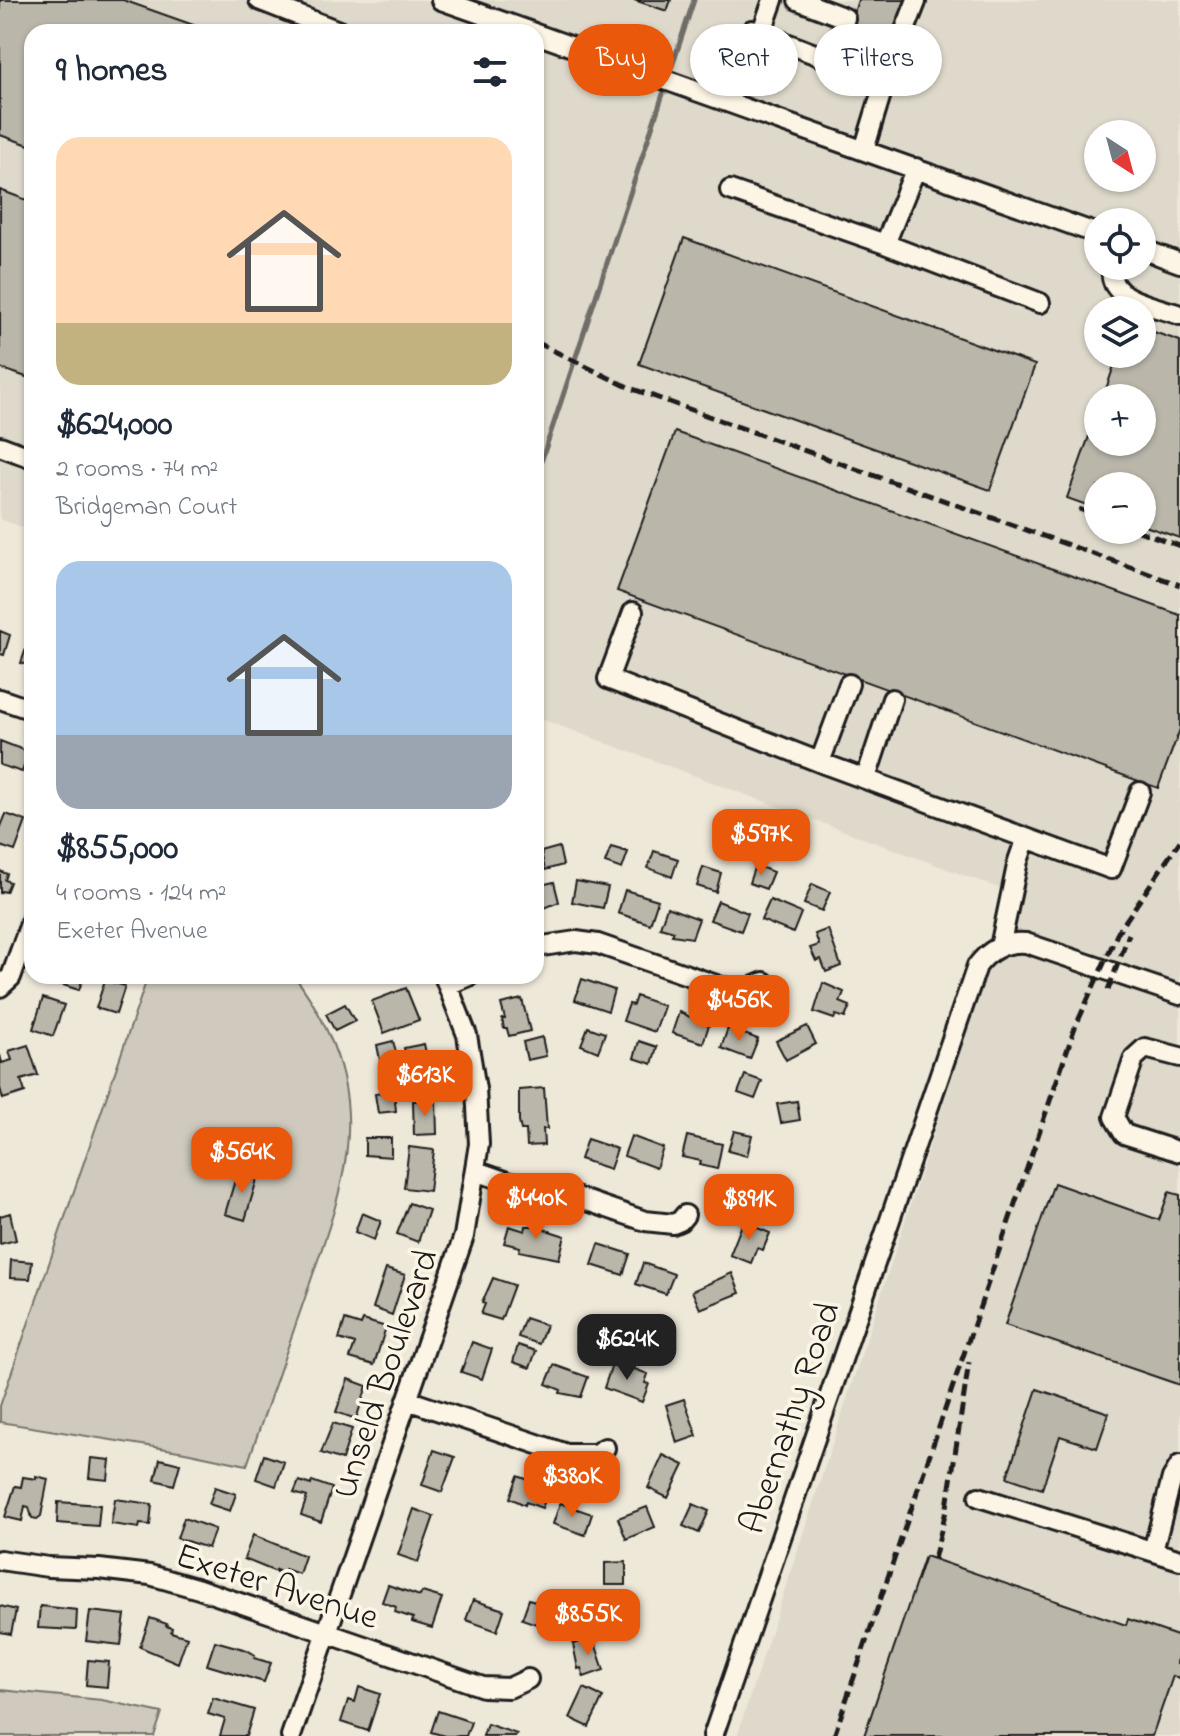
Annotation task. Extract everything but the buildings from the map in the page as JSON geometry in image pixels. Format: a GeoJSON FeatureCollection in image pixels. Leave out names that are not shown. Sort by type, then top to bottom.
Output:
{"type":"FeatureCollection","features":[{"type":"Feature","properties":{"kind":"street"},"geometry":{"type":"LineString","coordinates":[[259,0],[320,24]]}},
{"type":"Feature","properties":{"kind":"street"},"geometry":{"type":"LineString","coordinates":[[441,0],[509,24]]}},
{"type":"Feature","properties":{"kind":"street"},"geometry":{"type":"LineString","coordinates":[[765,24],[773,0]]}},
{"type":"Feature","properties":{"kind":"street"},"geometry":{"type":"LineString","coordinates":[[798,0],[845,18],[843,24]]}},
{"type":"Feature","properties":{"kind":"street"},"geometry":{"type":"LineString","coordinates":[[907,24],[916,2]]}},
{"type":"Feature","properties":{"kind":"street"},"geometry":{"type":"LineString","coordinates":[[544,37],[1084,229]]}},
{"type":"Feature","properties":{"kind":"street"},"geometry":{"type":"LineString","coordinates":[[729,102],[731,96]]}},
{"type":"Feature","properties":{"kind":"street"},"geometry":{"type":"LineString","coordinates":[[864,150],[880,96]]}},
{"type":"Feature","properties":{"kind":"street"},"geometry":{"type":"LineString","coordinates":[[885,244],[916,168]]}},
{"type":"Feature","properties":{"kind":"street"},"geometry":{"type":"LineString","coordinates":[[730,190],[1040,303]]}},
{"type":"Feature","properties":{"kind":"street"},"geometry":{"type":"LineString","coordinates":[[1156,254],[1180,263]]}},
{"type":"Feature","properties":{"kind":"street"},"geometry":{"type":"LineString","coordinates":[[1111,280],[1121,294],[1180,315]]}},
{"type":"Feature","properties":{"kind":"street"},"geometry":{"type":"LineString","coordinates":[[0,446],[24,455]]}},
{"type":"Feature","properties":{"kind":"street"},"geometry":{"type":"LineString","coordinates":[[633,612],[608,679],[820,762],[1111,869],[1140,792]]}},
{"type":"Feature","properties":{"kind":"street"},"geometry":{"type":"LineString","coordinates":[[820,762],[849,684]]}},
{"type":"Feature","properties":{"kind":"street"},"geometry":{"type":"LineString","coordinates":[[0,699],[24,707]]}},
{"type":"Feature","properties":{"kind":"street"},"geometry":{"type":"LineString","coordinates":[[866,778],[892,699]]}},
{"type":"Feature","properties":{"kind":"street"},"geometry":{"type":"LineString","coordinates":[[1026,838],[1000,947],[1026,943],[1180,995]]}},
{"type":"Feature","properties":{"kind":"street"},"geometry":{"type":"LineString","coordinates":[[0,987],[11,977],[24,940]]}},
{"type":"Feature","properties":{"kind":"street"},"geometry":{"type":"LineString","coordinates":[[544,946],[576,941],[598,944],[722,987],[745,990],[764,982]]}},
{"type":"Feature","properties":{"kind":"street","name":"Abernathy Road"},"geometry":{"type":"LineString","coordinates":[[713,1736],[977,966],[984,957],[1000,947]]}},
{"type":"Feature","properties":{"kind":"street","name":"Unseld Boulevard"},"geometry":{"type":"LineString","coordinates":[[291,1736],[464,1236],[479,1144],[476,1089],[467,1035],[447,984]]}},
{"type":"Feature","properties":{"kind":"street"},"geometry":{"type":"LineString","coordinates":[[1180,1057],[1145,1048],[1134,1058],[1114,1117],[1124,1134],[1180,1152]]}},
{"type":"Feature","properties":{"kind":"street"},"geometry":{"type":"LineString","coordinates":[[476,1171],[510,1183],[567,1194],[645,1221],[673,1224],[685,1215]]}},
{"type":"Feature","properties":{"kind":"street"},"geometry":{"type":"LineString","coordinates":[[407,1400],[567,1454],[595,1454],[605,1448]]}},
{"type":"Feature","properties":{"kind":"street"},"geometry":{"type":"LineString","coordinates":[[1153,1551],[1172,1478],[1180,1465]]}},
{"type":"Feature","properties":{"kind":"street"},"geometry":{"type":"LineString","coordinates":[[979,1497],[1180,1560]]}},
{"type":"Feature","properties":{"kind":"street","name":"Exeter Avenue"},"geometry":{"type":"LineString","coordinates":[[0,1560],[150,1575],[483,1687],[509,1688],[528,1679]]}},
{"type":"Feature","properties":{"kind":"shaded area"},"geometry":{"type":"Polygon","coordinates":[[[0,0],[1180,0],[1180,1736],[737,1736],[1012,893],[544,720],[544,24],[24,24],[24,528],[0,519],[0,0]]]}},
{"type":"Feature","properties":{"kind":"shaded area"},"geometry":{"type":"Polygon","coordinates":[[[145,984],[300,984],[321,1018],[341,1067],[347,1100],[345,1164],[329,1227],[247,1465],[0,1422],[0,1406],[145,984]]]}},
{"type":"Feature","properties":{"kind":"shaded area"},"geometry":{"type":"Polygon","coordinates":[[[0,1690],[102,1700],[162,1713],[154,1736],[0,1736],[0,1690]]]}},
{"type":"Feature","properties":{"kind":"waterway"},"geometry":{"type":"LineString","coordinates":[[674,60],[694,0]]}},
{"type":"Feature","properties":{"kind":"waterway"},"geometry":{"type":"LineString","coordinates":[[544,453],[662,96]]}},
{"type":"Feature","properties":{"kind":"railway"},"geometry":{"type":"LineString","coordinates":[[544,346],[630,388],[1180,585]]}},
{"type":"Feature","properties":{"kind":"railway"},"geometry":{"type":"LineString","coordinates":[[1079,509],[1084,511]]}},
{"type":"Feature","properties":{"kind":"railway"},"geometry":{"type":"LineString","coordinates":[[1156,537],[1180,546]]}},
{"type":"Feature","properties":{"kind":"railway"},"geometry":{"type":"LineString","coordinates":[[834,1736],[1074,1030],[1118,932],[1180,841]]}},
{"type":"Feature","properties":{"kind":"railway"},"geometry":{"type":"LineString","coordinates":[[1108,990],[1129,934]]}},
{"type":"Feature","properties":{"kind":"railway"},"geometry":{"type":"LineString","coordinates":[[934,1559],[947,1507],[969,1362]]}}]}
